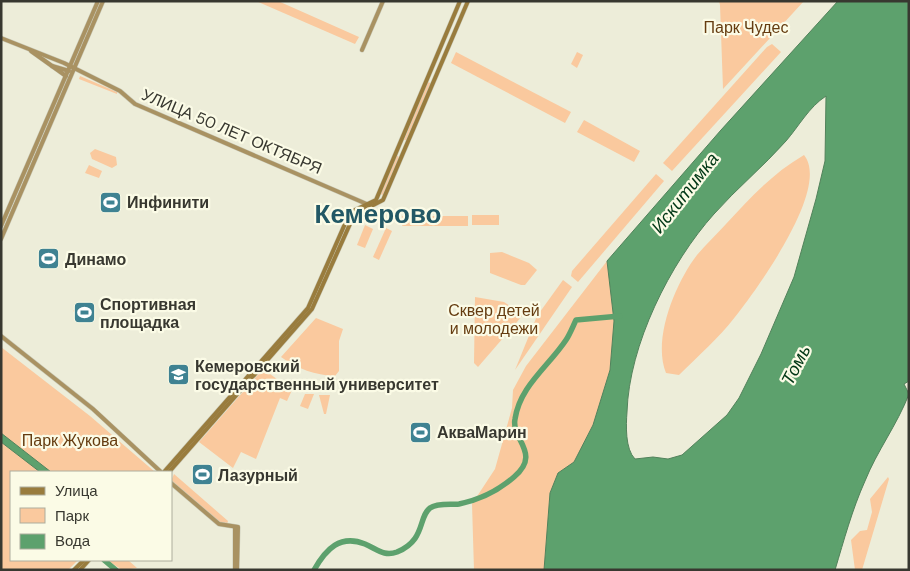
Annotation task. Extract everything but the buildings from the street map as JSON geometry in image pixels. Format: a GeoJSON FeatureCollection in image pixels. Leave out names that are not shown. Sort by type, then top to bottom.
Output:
{"type":"FeatureCollection","features":[{"type":"Feature","properties":{"kind":"main road"},"geometry":{"type":"LineString","coordinates":[[163,471],[308,308],[348,218],[355,210],[376,200],[460,1]]}},
{"type":"Feature","properties":{"kind":"main road"},"geometry":{"type":"LineString","coordinates":[[170,471],[312,309],[352,218],[357,213],[373,207],[383,200],[468,1]]}},
{"type":"Feature","properties":{"kind":"main road"},"geometry":{"type":"LineString","coordinates":[[402,137],[404,142],[409,140]]}},
{"type":"Feature","properties":{"kind":"main road"},"geometry":{"type":"LineString","coordinates":[[395,152],[400,150],[403,155]]}},
{"type":"Feature","properties":{"kind":"main road"},"geometry":{"type":"LineString","coordinates":[[76,569],[88,561]]}},
{"type":"Feature","properties":{"kind":"street"},"geometry":{"type":"LineString","coordinates":[[1,239],[8,216],[98,1]]}},
{"type":"Feature","properties":{"kind":"street"},"geometry":{"type":"LineString","coordinates":[[67,77],[67,71],[71,67],[104,1]]}},
{"type":"Feature","properties":{"kind":"street"},"geometry":{"type":"LineString","coordinates":[[362,50],[383,1]]}},
{"type":"Feature","properties":{"kind":"street","name":"УЛИЦА 50 ЛЕТ ОКТЯБРЯ"},"geometry":{"type":"LineString","coordinates":[[1,38],[71,67],[120,91],[136,104],[373,207]]}},
{"type":"Feature","properties":{"kind":"street","name":"УЛИЦА 50 ЛЕТ ОКТЯБРЯ"},"geometry":{"type":"LineString","coordinates":[[29,50],[67,77]]}},
{"type":"Feature","properties":{"kind":"street"},"geometry":{"type":"LineString","coordinates":[[45,62],[67,71]]}},
{"type":"Feature","properties":{"kind":"street"},"geometry":{"type":"LineString","coordinates":[[1,226],[8,216]]}},
{"type":"Feature","properties":{"kind":"street"},"geometry":{"type":"LineString","coordinates":[[1,336],[93,409],[161,471]]}},
{"type":"Feature","properties":{"kind":"street"},"geometry":{"type":"LineString","coordinates":[[172,484],[219,524],[236,527],[236,570]]}},
{"type":"Feature","properties":{"kind":"green space"},"geometry":{"type":"Polygon","coordinates":[[[256,1],[278,1],[359,37],[355,44],[256,1]]]}},
{"type":"Feature","properties":{"kind":"green space","name":"Парк Чудес"},"geometry":{"type":"Polygon","coordinates":[[[719,1],[804,1],[723,89],[720,5],[719,1]]]}},
{"type":"Feature","properties":{"kind":"green space"},"geometry":{"type":"Polygon","coordinates":[[[772,44],[781,52],[672,171],[663,163],[767,47],[772,44]]]}},
{"type":"Feature","properties":{"kind":"green space"},"geometry":{"type":"Polygon","coordinates":[[[456,52],[571,112],[565,123],[451,63],[456,52]]]}},
{"type":"Feature","properties":{"kind":"green space"},"geometry":{"type":"Polygon","coordinates":[[[577,52],[583,55],[577,68],[571,64],[577,52]]]}},
{"type":"Feature","properties":{"kind":"green space"},"geometry":{"type":"Polygon","coordinates":[[[80,76],[117,92],[117,94],[79,79],[80,76]]]}},
{"type":"Feature","properties":{"kind":"green space"},"geometry":{"type":"Polygon","coordinates":[[[427,82],[431,83],[407,140],[404,140],[427,82]]]}},
{"type":"Feature","properties":{"kind":"green space"},"geometry":{"type":"Polygon","coordinates":[[[584,120],[640,151],[634,162],[577,132],[584,120]]]}},
{"type":"Feature","properties":{"kind":"green space"},"geometry":{"type":"Polygon","coordinates":[[[95,149],[116,157],[117,165],[112,168],[92,159],[90,153],[95,149]]]}},
{"type":"Feature","properties":{"kind":"green space"},"geometry":{"type":"Polygon","coordinates":[[[396,155],[399,157],[383,195],[380,194],[396,155]]]}},
{"type":"Feature","properties":{"kind":"green space"},"geometry":{"type":"Polygon","coordinates":[[[804,155],[810,170],[808,190],[800,213],[774,262],[729,325],[715,340],[679,375],[666,373],[662,359],[664,328],[674,295],[689,266],[704,247],[753,195],[782,170],[804,155]]]}},
{"type":"Feature","properties":{"kind":"green space"},"geometry":{"type":"Polygon","coordinates":[[[89,165],[102,171],[99,178],[85,173],[89,165]]]}},
{"type":"Feature","properties":{"kind":"green space"},"geometry":{"type":"Polygon","coordinates":[[[656,174],[664,181],[578,282],[571,276],[572,271],[656,174]]]}},
{"type":"Feature","properties":{"kind":"green space"},"geometry":{"type":"Polygon","coordinates":[[[472,215],[499,215],[499,225],[472,225],[472,215]]]}},
{"type":"Feature","properties":{"kind":"green space"},"geometry":{"type":"Polygon","coordinates":[[[402,216],[468,216],[468,226],[402,226],[402,216]]]}},
{"type":"Feature","properties":{"kind":"green space"},"geometry":{"type":"Polygon","coordinates":[[[365,225],[373,229],[365,248],[357,245],[365,225]]]}},
{"type":"Feature","properties":{"kind":"green space"},"geometry":{"type":"Polygon","coordinates":[[[386,228],[392,231],[379,260],[373,257],[386,228]]]}},
{"type":"Feature","properties":{"kind":"green space"},"geometry":{"type":"Polygon","coordinates":[[[502,252],[529,263],[537,270],[525,285],[490,273],[490,253],[502,252]]]}},
{"type":"Feature","properties":{"kind":"green space"},"geometry":{"type":"Polygon","coordinates":[[[607,261],[614,321],[610,370],[593,425],[574,462],[558,473],[550,493],[544,570],[474,570],[472,504],[495,469],[512,408],[513,390],[526,366],[607,261]]]}},
{"type":"Feature","properties":{"kind":"green space"},"geometry":{"type":"Polygon","coordinates":[[[563,280],[572,287],[515,370],[537,316],[563,280]]]}},
{"type":"Feature","properties":{"kind":"green space","name":"Сквер детей и молодежи"},"geometry":{"type":"Polygon","coordinates":[[[475,297],[504,302],[523,315],[478,367],[474,363],[475,297]]]}},
{"type":"Feature","properties":{"kind":"green space","name":"Спортивная площадка"},"geometry":{"type":"Polygon","coordinates":[[[79,304],[95,316],[89,323],[73,311],[79,304]]]}},
{"type":"Feature","properties":{"kind":"green space"},"geometry":{"type":"Polygon","coordinates":[[[316,318],[343,329],[339,341],[339,371],[335,376],[307,371],[281,357],[316,318]]]}},
{"type":"Feature","properties":{"kind":"green space","name":"Парк Жукова"},"geometry":{"type":"Polygon","coordinates":[[[1,347],[90,416],[154,471],[50,471],[1,433],[1,347]]]}},
{"type":"Feature","properties":{"kind":"green space"},"geometry":{"type":"Polygon","coordinates":[[[263,369],[292,390],[287,401],[280,398],[256,459],[241,452],[233,468],[199,442],[263,369]]]}},
{"type":"Feature","properties":{"kind":"green space"},"geometry":{"type":"Polygon","coordinates":[[[305,394],[314,394],[308,409],[300,406],[305,394]]]}},
{"type":"Feature","properties":{"kind":"green space"},"geometry":{"type":"Polygon","coordinates":[[[319,395],[330,395],[326,414],[324,414],[319,395]]]}},
{"type":"Feature","properties":{"kind":"green space"},"geometry":{"type":"Polygon","coordinates":[[[1,442],[39,471],[10,471],[10,561],[77,561],[68,570],[1,570],[1,442]]]}},
{"type":"Feature","properties":{"kind":"green space"},"geometry":{"type":"Polygon","coordinates":[[[174,474],[228,521],[227,524],[218,522],[172,482],[174,474]]]}},
{"type":"Feature","properties":{"kind":"green space"},"geometry":{"type":"Polygon","coordinates":[[[888,477],[889,479],[862,570],[855,570],[851,540],[860,531],[867,530],[872,512],[870,499],[888,477]]]}},
{"type":"Feature","properties":{"kind":"green space"},"geometry":{"type":"Polygon","coordinates":[[[108,561],[129,561],[137,568],[122,570],[108,561]]]}},
{"type":"Feature","properties":{"kind":"water","name":"Томь"},"geometry":{"type":"Polygon","coordinates":[[[838,1],[909,1],[909,381],[904,384],[909,394],[860,492],[835,570],[544,570],[550,493],[558,473],[574,462],[593,425],[610,370],[614,321],[607,261],[721,130],[838,1]],[[826,96],[809,111],[777,151],[714,214],[682,256],[655,306],[635,360],[626,423],[629,449],[635,459],[653,457],[668,459],[682,455],[727,415],[739,398],[761,354],[794,277],[825,161],[826,96]]]}},
{"type":"Feature","properties":{"kind":"water"},"geometry":{"type":"Polygon","coordinates":[[[1,433],[50,471],[39,471],[1,442],[1,433]]]}},
{"type":"Feature","properties":{"kind":"waterway","name":"Искитимка"},"geometry":{"type":"LineString","coordinates":[[314,570],[329,550],[341,542],[356,541],[384,553],[397,552],[413,541],[426,512],[430,508],[436,505],[459,504],[474,500],[508,482],[522,468],[525,461],[526,454],[517,434],[515,419],[518,407],[529,387],[559,350],[576,320],[620,316]]}},
{"type":"Feature","properties":{"kind":"waterway","name":"Искитимка"},"geometry":{"type":"LineString","coordinates":[[105,561],[116,570]]}},
{"type":"Feature","properties":{"kind":"place","name":"Инфинити"},"geometry":{"type":"Point","coordinates":[111,202]}},
{"type":"Feature","properties":{"kind":"place","name":"Динамо"},"geometry":{"type":"Point","coordinates":[49,259]}},
{"type":"Feature","properties":{"kind":"place","name":"Спортивная площадка"},"geometry":{"type":"Point","coordinates":[84,313]}},
{"type":"Feature","properties":{"kind":"place","name":"Кемеровский государственный университет"},"geometry":{"type":"Point","coordinates":[179,375]}},
{"type":"Feature","properties":{"kind":"place","name":"АкваМарин"},"geometry":{"type":"Point","coordinates":[421,432]}},
{"type":"Feature","properties":{"kind":"place","name":"Лазурный"},"geometry":{"type":"Point","coordinates":[202,475]}},
{"type":"Feature","properties":{"kind":"district","name":"Кемерово"},"geometry":{"type":"Point","coordinates":[378,214]}}]}
